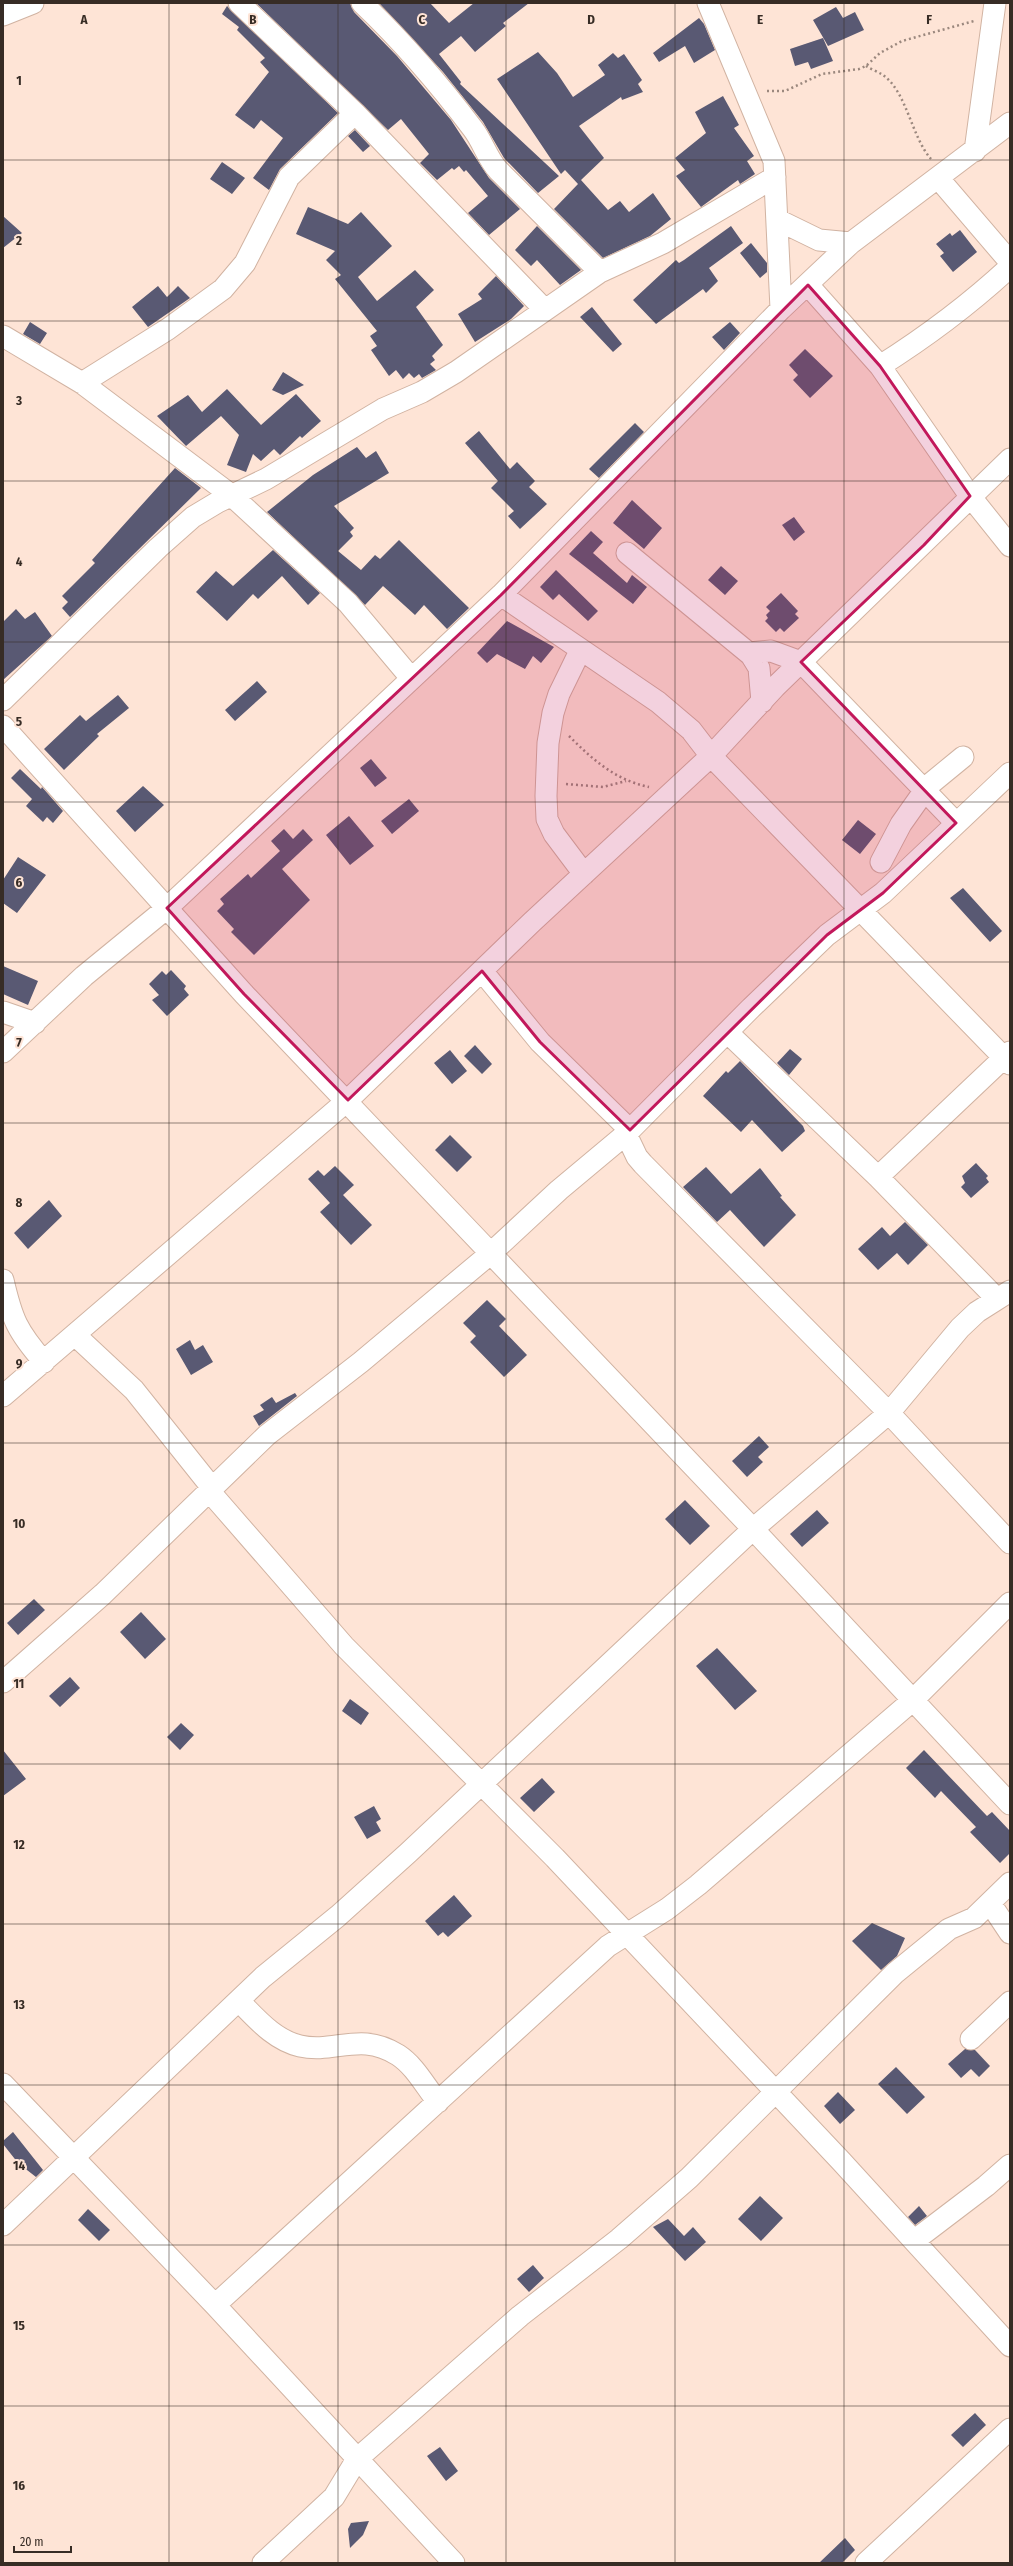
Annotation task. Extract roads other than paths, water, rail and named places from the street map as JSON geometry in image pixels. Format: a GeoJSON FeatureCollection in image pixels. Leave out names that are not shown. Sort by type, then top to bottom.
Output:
{"type":"FeatureCollection","features":[{"type":"Feature","properties":{"kind":"street"},"geometry":{"type":"LineString","coordinates":[[3,15],[33,3]]}},
{"type":"Feature","properties":{"kind":"street"},"geometry":{"type":"LineString","coordinates":[[239,3],[355,113],[545,310]]}},
{"type":"Feature","properties":{"kind":"street"},"geometry":{"type":"LineString","coordinates":[[362,3],[396,36],[456,106],[480,138],[490,159],[498,170],[600,272]]}},
{"type":"Feature","properties":{"kind":"street"},"geometry":{"type":"LineString","coordinates":[[708,3],[741,86],[772,154],[778,220],[781,309]]}},
{"type":"Feature","properties":{"kind":"street"},"geometry":{"type":"LineString","coordinates":[[975,151],[995,10]]}},
{"type":"Feature","properties":{"kind":"street"},"geometry":{"type":"LineString","coordinates":[[82,383],[168,328],[223,289],[252,251],[289,177],[355,113]]}},
{"type":"Feature","properties":{"kind":"street"},"geometry":{"type":"LineString","coordinates":[[3,1052],[84,976],[167,908],[501,595],[781,309],[851,243],[942,176],[1010,123]]}},
{"type":"Feature","properties":{"kind":"street"},"geometry":{"type":"LineString","coordinates":[[3,700],[158,548],[194,517],[231,495],[266,479],[347,430],[456,372],[600,272],[663,242],[775,176]]}},
{"type":"Feature","properties":{"kind":"street"},"geometry":{"type":"LineString","coordinates":[[942,176],[1010,262]]}},
{"type":"Feature","properties":{"kind":"street"},"geometry":{"type":"LineString","coordinates":[[778,220],[819,240],[851,243]]}},
{"type":"Feature","properties":{"kind":"street"},"geometry":{"type":"LineString","coordinates":[[880,366],[931,333],[986,290],[1010,267]]}},
{"type":"Feature","properties":{"kind":"street"},"geometry":{"type":"LineString","coordinates":[[808,285],[880,366],[970,496],[1010,546]]}},
{"type":"Feature","properties":{"kind":"street"},"geometry":{"type":"LineString","coordinates":[[3,336],[82,383],[231,495],[348,603],[412,678]]}},
{"type":"Feature","properties":{"kind":"street"},"geometry":{"type":"LineString","coordinates":[[3,1396],[348,1100],[584,874],[711,756],[801,662],[924,545],[970,496],[1010,459]]}},
{"type":"Feature","properties":{"kind":"street"},"geometry":{"type":"LineString","coordinates":[[627,553],[749,653],[759,668],[762,702]]}},
{"type":"Feature","properties":{"kind":"street"},"geometry":{"type":"LineString","coordinates":[[501,595],[580,651],[658,702],[691,730],[711,756],[859,910],[1008,1058],[878,1177]]}},
{"type":"Feature","properties":{"kind":"street"},"geometry":{"type":"LineString","coordinates":[[580,651],[559,694],[552,720],[546,781],[547,820],[554,834],[584,874]]}},
{"type":"Feature","properties":{"kind":"street"},"geometry":{"type":"LineString","coordinates":[[749,653],[771,651],[801,662],[925,789],[956,823]]}},
{"type":"Feature","properties":{"kind":"street"},"geometry":{"type":"LineString","coordinates":[[3,726],[244,994],[348,1100],[490,1254],[753,1528],[912,1701],[1010,1804]]}},
{"type":"Feature","properties":{"kind":"street"},"geometry":{"type":"LineString","coordinates":[[881,862],[902,824],[925,789],[963,757]]}},
{"type":"Feature","properties":{"kind":"street"},"geometry":{"type":"LineString","coordinates":[[3,1682],[98,1599],[267,1435],[362,1362],[490,1254],[559,1190],[628,1132],[828,935],[883,893],[956,823],[1008,778]]}},
{"type":"Feature","properties":{"kind":"street"},"geometry":{"type":"LineString","coordinates":[[482,971],[540,1042],[628,1132],[637,1157],[643,1164],[889,1413],[1010,1543]]}},
{"type":"Feature","properties":{"kind":"street"},"geometry":{"type":"LineString","coordinates":[[3,1012],[35,1022]]}},
{"type":"Feature","properties":{"kind":"street"},"geometry":{"type":"LineString","coordinates":[[3,2225],[75,2158],[263,1977],[338,1916],[482,1784],[753,1528],[889,1413],[960,1328],[977,1312],[1003,1295],[728,1033]]}},
{"type":"Feature","properties":{"kind":"street"},"geometry":{"type":"LineString","coordinates":[[3,1280],[10,1309],[20,1334],[44,1362]]}},
{"type":"Feature","properties":{"kind":"street"},"geometry":{"type":"LineString","coordinates":[[75,1335],[134,1390],[212,1490],[344,1646],[482,1784],[776,2092],[915,2240],[1010,2346]]}},
{"type":"Feature","properties":{"kind":"street"},"geometry":{"type":"LineString","coordinates":[[215,2305],[608,1946],[625,1934],[668,1909],[698,1885],[912,1701],[1010,1603]]}},
{"type":"Feature","properties":{"kind":"street"},"geometry":{"type":"LineString","coordinates":[[263,2563],[334,2497],[357,2459],[520,2316],[620,2239],[689,2178],[895,1973],[949,1929],[970,1921],[1010,1883]]}},
{"type":"Feature","properties":{"kind":"street"},"geometry":{"type":"LineString","coordinates":[[990,1903],[1010,1934]]}},
{"type":"Feature","properties":{"kind":"street"},"geometry":{"type":"LineString","coordinates":[[239,2001],[262,2025],[280,2038],[300,2046],[322,2047],[346,2043],[367,2044],[393,2053],[408,2063],[438,2102]]}},
{"type":"Feature","properties":{"kind":"street"},"geometry":{"type":"LineString","coordinates":[[971,2040],[1010,2002]]}},
{"type":"Feature","properties":{"kind":"street"},"geometry":{"type":"LineString","coordinates":[[3,2084],[215,2305],[454,2563]]}},
{"type":"Feature","properties":{"kind":"street"},"geometry":{"type":"LineString","coordinates":[[915,2240],[986,2186],[1010,2165]]}},
{"type":"Feature","properties":{"kind":"street"},"geometry":{"type":"LineString","coordinates":[[866,2563],[1010,2429]]}}]}
